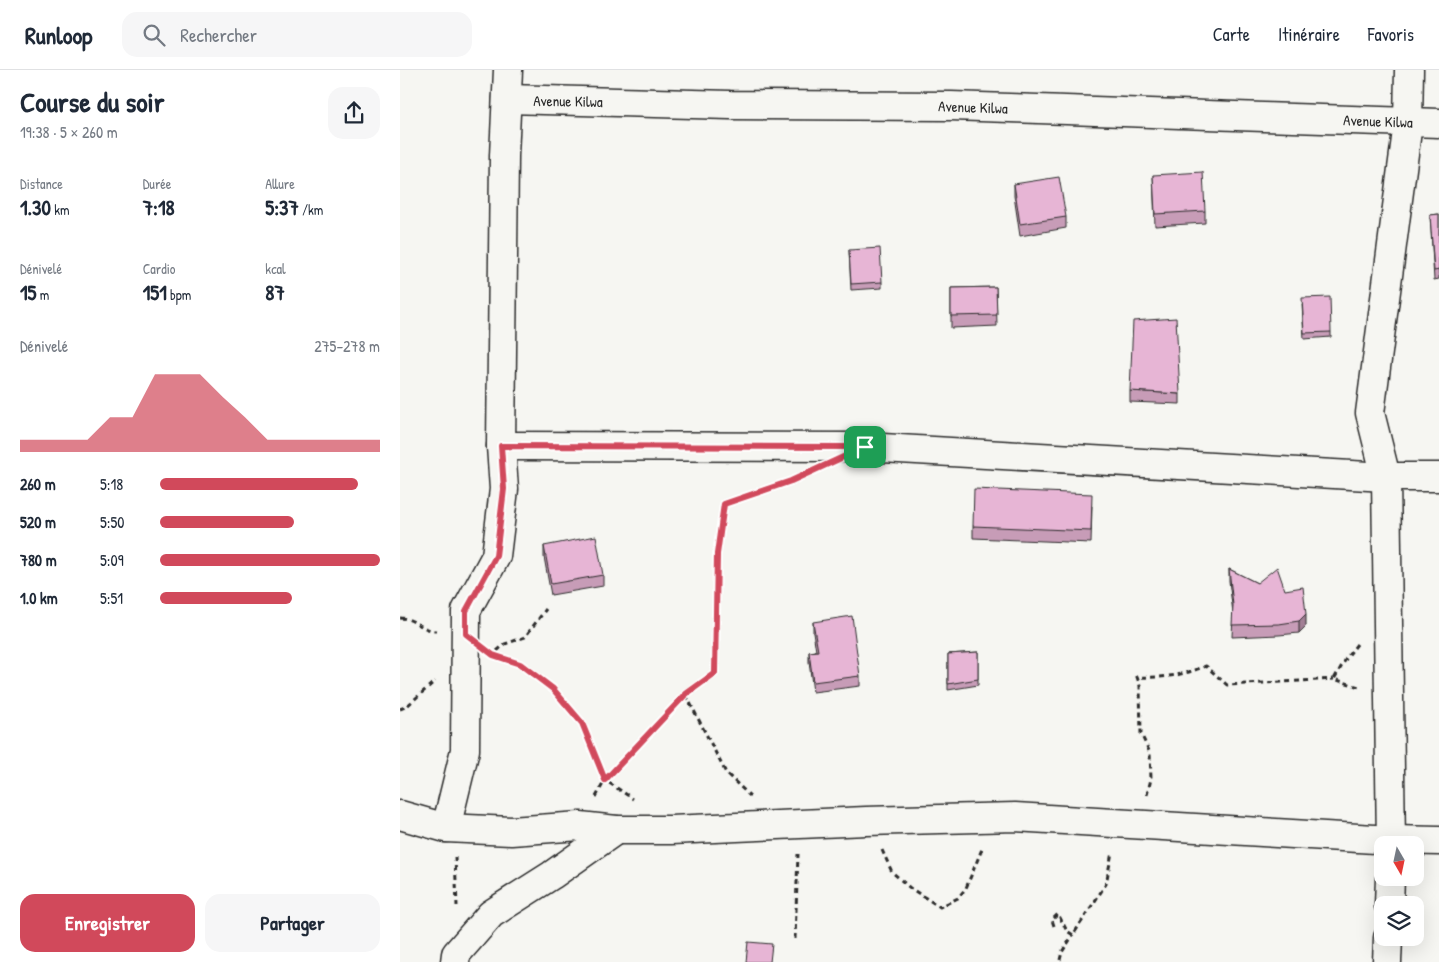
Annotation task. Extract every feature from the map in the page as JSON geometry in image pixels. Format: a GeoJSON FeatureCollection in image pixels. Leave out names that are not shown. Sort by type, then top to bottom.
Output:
{"type":"FeatureCollection","features":[{"type":"Feature","properties":{"kind":"street"},"geometry":{"type":"LineString","coordinates":[[446,828],[465,750],[466,611],[496,556],[504,489],[501,446],[504,156],[508,70]]}},
{"type":"Feature","properties":{"kind":"street"},"geometry":{"type":"LineString","coordinates":[[1391,836],[1386,477],[1370,413],[1408,123],[1409,70]]}},
{"type":"Feature","properties":{"kind":"street","name":"Avenue Kilwa"},"geometry":{"type":"LineString","coordinates":[[507,99],[730,105],[951,106],[1439,123]]}},
{"type":"Feature","properties":{"kind":"street"},"geometry":{"type":"LineString","coordinates":[[501,446],[865,447],[1386,477],[1439,477]]}},
{"type":"Feature","properties":{"kind":"street"},"geometry":{"type":"LineString","coordinates":[[400,815],[446,828],[511,831],[580,826],[616,830],[671,830],[866,821],[1015,817],[1374,841]]}},
{"type":"Feature","properties":{"kind":"street"},"geometry":{"type":"LineString","coordinates":[[456,958],[491,914],[552,876],[616,830]]}},
{"type":"Feature","properties":{"kind":"street"},"geometry":{"type":"LineString","coordinates":[[1424,841],[1439,841]]}},
{"type":"Feature","properties":{"kind":"street"},"geometry":{"type":"LineString","coordinates":[[1387,962],[1388,946]]}},
{"type":"Feature","properties":{"kind":"path"},"geometry":{"type":"LineString","coordinates":[[580,826],[605,780],[686,694],[715,673],[717,554],[724,504],[799,478]]}},
{"type":"Feature","properties":{"kind":"path"},"geometry":{"type":"LineString","coordinates":[[400,618],[407,618],[428,630],[466,634],[493,655],[520,664],[553,689],[582,723],[605,780]]}},
{"type":"Feature","properties":{"kind":"path"},"geometry":{"type":"LineString","coordinates":[[1060,960],[1106,884],[1112,848],[1121,835],[1143,825],[1146,798],[1151,779],[1150,752],[1141,734],[1140,686],[1137,676],[1161,678],[1177,676],[1206,666],[1227,685],[1334,680]]}},
{"type":"Feature","properties":{"kind":"path"},"geometry":{"type":"LineString","coordinates":[[866,821],[878,841],[892,872],[910,888],[940,906],[958,898],[966,888],[981,853],[983,842]]}},
{"type":"Feature","properties":{"kind":"path"},"geometry":{"type":"LineString","coordinates":[[446,828],[455,856],[458,911],[456,958]]}},
{"type":"Feature","properties":{"kind":"path"},"geometry":{"type":"LineString","coordinates":[[1054,926],[1052,920],[1058,914],[1067,931],[1074,935]]}},
{"type":"Feature","properties":{"kind":"building"},"geometry":{"type":"Polygon","coordinates":[[[1203,172],[1205,211],[1155,214],[1153,175],[1203,172]]]}},
{"type":"Feature","properties":{"kind":"building"},"geometry":{"type":"Polygon","coordinates":[[[1059,177],[1066,217],[1020,224],[1014,184],[1059,177]]]}},
{"type":"Feature","properties":{"kind":"building"},"geometry":{"type":"Polygon","coordinates":[[[1439,214],[1439,270],[1434,271],[1430,215],[1439,214]]]}},
{"type":"Feature","properties":{"kind":"building"},"geometry":{"type":"Polygon","coordinates":[[[880,248],[882,282],[851,284],[849,250],[880,248]]]}},
{"type":"Feature","properties":{"kind":"building"},"geometry":{"type":"Polygon","coordinates":[[[996,287],[997,315],[951,316],[951,288],[996,287]]]}},
{"type":"Feature","properties":{"kind":"building"},"geometry":{"type":"Polygon","coordinates":[[[1330,297],[1331,332],[1304,333],[1302,298],[1330,297]]]}},
{"type":"Feature","properties":{"kind":"building"},"geometry":{"type":"Polygon","coordinates":[[[1176,318],[1180,394],[1130,391],[1133,321],[1176,318]]]}},
{"type":"Feature","properties":{"kind":"building"},"geometry":{"type":"Polygon","coordinates":[[[974,489],[1092,494],[1091,531],[973,526],[974,489]]]}},
{"type":"Feature","properties":{"kind":"building"},"geometry":{"type":"Polygon","coordinates":[[[596,536],[603,575],[551,584],[544,546],[596,536]]]}},
{"type":"Feature","properties":{"kind":"building"},"geometry":{"type":"Polygon","coordinates":[[[1277,567],[1285,590],[1303,587],[1306,614],[1299,621],[1279,624],[1232,625],[1233,605],[1229,569],[1257,583],[1277,567]]]}},
{"type":"Feature","properties":{"kind":"building"},"geometry":{"type":"Polygon","coordinates":[[[852,616],[860,676],[813,682],[809,652],[818,651],[813,622],[852,616]]]}},
{"type":"Feature","properties":{"kind":"building"},"geometry":{"type":"Polygon","coordinates":[[[978,652],[978,679],[948,684],[948,654],[978,652]]]}},
{"type":"Feature","properties":{"kind":"building"},"geometry":{"type":"Polygon","coordinates":[[[748,942],[772,944],[770,962],[746,962],[748,942]]]}},
{"type":"Feature","properties":{"kind":"route"},"geometry":{"type":"LineString","coordinates":[[501,446],[865,447],[791,481],[724,504],[717,554],[715,673],[686,694],[605,780],[582,723],[553,689],[520,664],[493,655],[466,634],[466,611],[496,556],[504,489],[501,446]]}}]}
